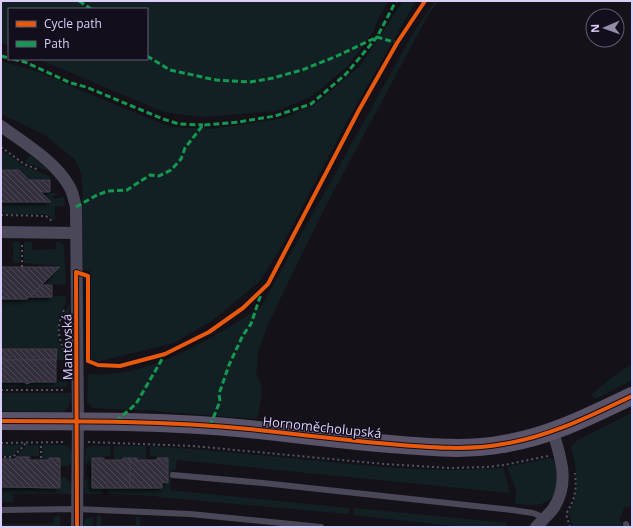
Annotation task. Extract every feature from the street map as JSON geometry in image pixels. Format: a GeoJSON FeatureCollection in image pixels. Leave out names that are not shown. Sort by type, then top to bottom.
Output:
{"type":"FeatureCollection","features":[{"type":"Feature","properties":{"kind":"street","name":"Mantovská"},"geometry":{"type":"LineString","coordinates":[[1,126],[45,159],[62,176],[70,186],[76,206],[78,421],[77,527]]}},
{"type":"Feature","properties":{"kind":"street"},"geometry":{"type":"LineString","coordinates":[[1,232],[76,233]]}},
{"type":"Feature","properties":{"kind":"street","name":"Hornoměcholupská"},"geometry":{"type":"LineString","coordinates":[[1,421],[129,422],[210,426],[410,446],[478,447],[503,444],[553,432],[586,419],[632,396]]}},
{"type":"Feature","properties":{"kind":"street"},"geometry":{"type":"LineString","coordinates":[[540,522],[553,509],[559,498],[564,479],[560,453],[553,432]]}},
{"type":"Feature","properties":{"kind":"lane"},"geometry":{"type":"LineString","coordinates":[[173,475],[264,482],[512,510],[533,514],[540,522]]}},
{"type":"Feature","properties":{"kind":"lane"},"geometry":{"type":"LineString","coordinates":[[1,510],[77,509],[190,514],[321,527]]}},
{"type":"Feature","properties":{"kind":"path"},"geometry":{"type":"LineString","coordinates":[[1,147],[24,164],[43,172]]}},
{"type":"Feature","properties":{"kind":"path"},"geometry":{"type":"LineString","coordinates":[[2,215],[46,216],[56,224],[60,224],[60,233]]}},
{"type":"Feature","properties":{"kind":"path"},"geometry":{"type":"LineString","coordinates":[[22,240],[22,266]]}},
{"type":"Feature","properties":{"kind":"path"},"geometry":{"type":"LineString","coordinates":[[65,308],[60,320],[59,341],[66,353]]}},
{"type":"Feature","properties":{"kind":"path"},"geometry":{"type":"LineString","coordinates":[[1,390],[69,390]]}},
{"type":"Feature","properties":{"kind":"path"},"geometry":{"type":"LineString","coordinates":[[4,457],[12,457],[15,455],[26,442]]}},
{"type":"Feature","properties":{"kind":"path"},"geometry":{"type":"LineString","coordinates":[[40,458],[41,442]]}},
{"type":"Feature","properties":{"kind":"path"},"geometry":{"type":"LineString","coordinates":[[1,443],[78,442],[193,446],[384,464],[450,468],[504,465],[560,453]]}},
{"type":"Feature","properties":{"kind":"shaded area"},"geometry":{"type":"Polygon","coordinates":[[[1,1],[388,1],[377,21],[374,31],[347,67],[312,96],[277,111],[201,117],[164,112],[40,60],[148,60],[148,8],[8,8],[8,46],[1,43],[1,1]]]}},
{"type":"Feature","properties":{"kind":"shaded area"},"geometry":{"type":"Polygon","coordinates":[[[403,1],[416,1],[345,125],[283,244],[260,281],[213,320],[174,343],[96,362],[91,359],[90,271],[83,270],[82,175],[75,160],[45,135],[1,114],[1,61],[39,72],[170,127],[212,129],[284,118],[314,105],[361,65],[403,1]]]}},
{"type":"Feature","properties":{"kind":"shaded area"},"geometry":{"type":"Polygon","coordinates":[[[435,1],[438,1],[427,17],[321,215],[269,322],[259,348],[256,374],[261,383],[262,393],[257,419],[93,408],[87,402],[88,374],[106,374],[129,371],[149,366],[188,350],[261,307],[412,35],[435,1]]]}},
{"type":"Feature","properties":{"kind":"shaded area"},"geometry":{"type":"Polygon","coordinates":[[[1,150],[22,165],[49,176],[51,179],[29,180],[19,170],[1,170],[1,150]]]}},
{"type":"Feature","properties":{"kind":"shaded area"},"geometry":{"type":"Polygon","coordinates":[[[30,155],[50,172],[25,162],[30,155]]]}},
{"type":"Feature","properties":{"kind":"shaded area"},"geometry":{"type":"Polygon","coordinates":[[[57,193],[57,195],[53,196],[54,199],[64,197],[65,206],[55,207],[55,221],[47,214],[5,214],[1,210],[1,202],[50,202],[44,194],[57,193]]]}},
{"type":"Feature","properties":{"kind":"shaded area"},"geometry":{"type":"Polygon","coordinates":[[[13,242],[20,242],[20,263],[13,263],[13,242]]]}},
{"type":"Feature","properties":{"kind":"shaded area"},"geometry":{"type":"Polygon","coordinates":[[[24,242],[32,242],[32,250],[56,249],[56,242],[60,242],[64,245],[66,285],[45,284],[61,266],[24,263],[24,242]]]}},
{"type":"Feature","properties":{"kind":"shaded area"},"geometry":{"type":"Polygon","coordinates":[[[66,296],[66,302],[58,319],[58,341],[67,360],[56,360],[56,349],[1,349],[1,299],[66,296]]]}},
{"type":"Feature","properties":{"kind":"shaded area"},"geometry":{"type":"Polygon","coordinates":[[[70,303],[70,320],[61,320],[70,303]]]}},
{"type":"Feature","properties":{"kind":"shaded area"},"geometry":{"type":"Polygon","coordinates":[[[62,340],[71,340],[71,358],[62,340]]]}},
{"type":"Feature","properties":{"kind":"shaded area"},"geometry":{"type":"Polygon","coordinates":[[[632,364],[632,380],[596,399],[591,395],[613,377],[632,364]]]}},
{"type":"Feature","properties":{"kind":"shaded area"},"geometry":{"type":"Polygon","coordinates":[[[1,382],[67,382],[67,387],[1,387],[1,382]]]}},
{"type":"Feature","properties":{"kind":"shaded area"},"geometry":{"type":"Polygon","coordinates":[[[1,393],[71,393],[71,396],[69,406],[63,412],[1,411],[1,393]]]}},
{"type":"Feature","properties":{"kind":"shaded area"},"geometry":{"type":"Polygon","coordinates":[[[632,413],[632,506],[624,508],[620,519],[623,527],[573,527],[568,513],[575,496],[577,480],[571,446],[579,439],[632,413]]]}},
{"type":"Feature","properties":{"kind":"shaded area"},"geometry":{"type":"Polygon","coordinates":[[[1,445],[22,445],[12,456],[1,456],[1,445]]]}},
{"type":"Feature","properties":{"kind":"shaded area"},"geometry":{"type":"Polygon","coordinates":[[[27,445],[39,445],[39,456],[29,456],[29,458],[16,457],[27,445]]]}},
{"type":"Feature","properties":{"kind":"shaded area"},"geometry":{"type":"Polygon","coordinates":[[[43,445],[67,445],[72,453],[72,463],[67,466],[60,467],[60,458],[49,458],[49,460],[42,460],[43,445]]]}},
{"type":"Feature","properties":{"kind":"shaded area"},"geometry":{"type":"Polygon","coordinates":[[[88,446],[111,446],[110,456],[92,458],[92,467],[88,466],[85,463],[85,451],[88,446]]]}},
{"type":"Feature","properties":{"kind":"shaded area"},"geometry":{"type":"Polygon","coordinates":[[[114,446],[146,446],[146,460],[124,458],[123,460],[114,460],[114,446]]]}},
{"type":"Feature","properties":{"kind":"shaded area"},"geometry":{"type":"Polygon","coordinates":[[[150,446],[411,469],[457,470],[503,468],[510,493],[177,460],[176,470],[172,470],[170,490],[349,508],[349,514],[158,496],[109,494],[104,490],[100,494],[85,494],[84,482],[86,479],[92,477],[92,488],[162,488],[162,482],[167,483],[157,457],[150,456],[150,446]]]}},
{"type":"Feature","properties":{"kind":"shaded area"},"geometry":{"type":"Polygon","coordinates":[[[552,458],[556,466],[557,474],[556,489],[553,496],[544,503],[537,505],[515,503],[516,490],[507,467],[552,458]]]}},
{"type":"Feature","properties":{"kind":"shaded area"},"geometry":{"type":"Polygon","coordinates":[[[60,477],[65,477],[72,484],[72,494],[13,494],[13,502],[1,502],[1,487],[60,488],[60,477]]]}},
{"type":"Feature","properties":{"kind":"shaded area"},"geometry":{"type":"Polygon","coordinates":[[[354,508],[507,523],[506,527],[463,527],[353,515],[354,508]]]}},
{"type":"Feature","properties":{"kind":"shaded area"},"geometry":{"type":"Polygon","coordinates":[[[54,516],[60,516],[60,527],[1,527],[1,524],[54,524],[54,516]]]}},
{"type":"Feature","properties":{"kind":"shaded area"},"geometry":{"type":"Polygon","coordinates":[[[93,516],[93,527],[83,527],[85,520],[93,516]]]}},
{"type":"Feature","properties":{"kind":"shaded area"},"geometry":{"type":"Polygon","coordinates":[[[97,516],[101,516],[101,525],[136,525],[136,517],[140,517],[140,526],[160,527],[96,527],[97,516]]]}},
{"type":"Feature","properties":{"kind":"building"},"geometry":{"type":"Polygon","coordinates":[[[1,170],[19,170],[51,202],[1,202],[1,170]]]}},
{"type":"Feature","properties":{"kind":"building"},"geometry":{"type":"Polygon","coordinates":[[[29,180],[50,180],[50,192],[41,192],[29,180]]]}},
{"type":"Feature","properties":{"kind":"building"},"geometry":{"type":"Polygon","coordinates":[[[1,267],[60,267],[27,299],[1,299],[1,267]]]}},
{"type":"Feature","properties":{"kind":"building"},"geometry":{"type":"Polygon","coordinates":[[[42,285],[52,285],[52,297],[30,297],[42,285]]]}},
{"type":"Feature","properties":{"kind":"building"},"geometry":{"type":"Polygon","coordinates":[[[1,349],[57,349],[56,360],[1,360],[1,349]]]}},
{"type":"Feature","properties":{"kind":"building"},"geometry":{"type":"Polygon","coordinates":[[[1,360],[56,360],[56,382],[32,382],[26,384],[25,382],[1,382],[1,360]]]}},
{"type":"Feature","properties":{"kind":"building"},"geometry":{"type":"Polygon","coordinates":[[[16,457],[30,457],[29,460],[49,460],[49,458],[60,458],[60,488],[1,487],[1,459],[16,459],[16,457]]]}},
{"type":"Feature","properties":{"kind":"building"},"geometry":{"type":"Polygon","coordinates":[[[92,458],[104,458],[104,460],[123,460],[123,458],[130,458],[130,488],[92,488],[92,458]]]}},
{"type":"Feature","properties":{"kind":"building"},"geometry":{"type":"Polygon","coordinates":[[[130,458],[137,458],[137,460],[157,460],[157,458],[168,458],[168,483],[162,482],[162,488],[130,488],[130,458]]]}},
{"type":"Feature","properties":{"kind":"marked path"},"geometry":{"type":"LineString","coordinates":[[79,1],[90,8]]}},
{"type":"Feature","properties":{"kind":"marked path"},"geometry":{"type":"LineString","coordinates":[[76,207],[97,195],[108,191],[127,190],[150,175],[159,176],[171,170],[181,159],[185,148],[203,125],[239,122],[275,116],[311,104],[346,74],[377,37],[396,1]]}},
{"type":"Feature","properties":{"kind":"marked path"},"geometry":{"type":"LineString","coordinates":[[148,57],[170,70],[216,80],[250,82],[273,78],[302,70],[337,56],[377,37],[397,43]]}},
{"type":"Feature","properties":{"kind":"marked path"},"geometry":{"type":"LineString","coordinates":[[1,56],[8,58]]}},
{"type":"Feature","properties":{"kind":"marked path"},"geometry":{"type":"LineString","coordinates":[[17,60],[163,119],[179,124],[203,125]]}},
{"type":"Feature","properties":{"kind":"marked path"},"geometry":{"type":"LineString","coordinates":[[210,426],[220,401],[219,394],[229,365],[243,335],[251,324],[261,294]]}},
{"type":"Feature","properties":{"kind":"marked path"},"geometry":{"type":"LineString","coordinates":[[116,421],[136,404],[165,354]]}},
{"type":"Feature","properties":{"kind":"cycle path"},"geometry":{"type":"LineString","coordinates":[[77,527],[76,272],[88,276],[88,361],[98,365],[120,366],[165,354],[209,332],[243,308],[268,284],[359,110],[397,43],[425,1]]}},
{"type":"Feature","properties":{"kind":"cycle path"},"geometry":{"type":"LineString","coordinates":[[1,421],[94,421],[187,424],[249,429],[355,441],[461,448],[503,444],[537,436],[569,425],[632,396]]}}]}
